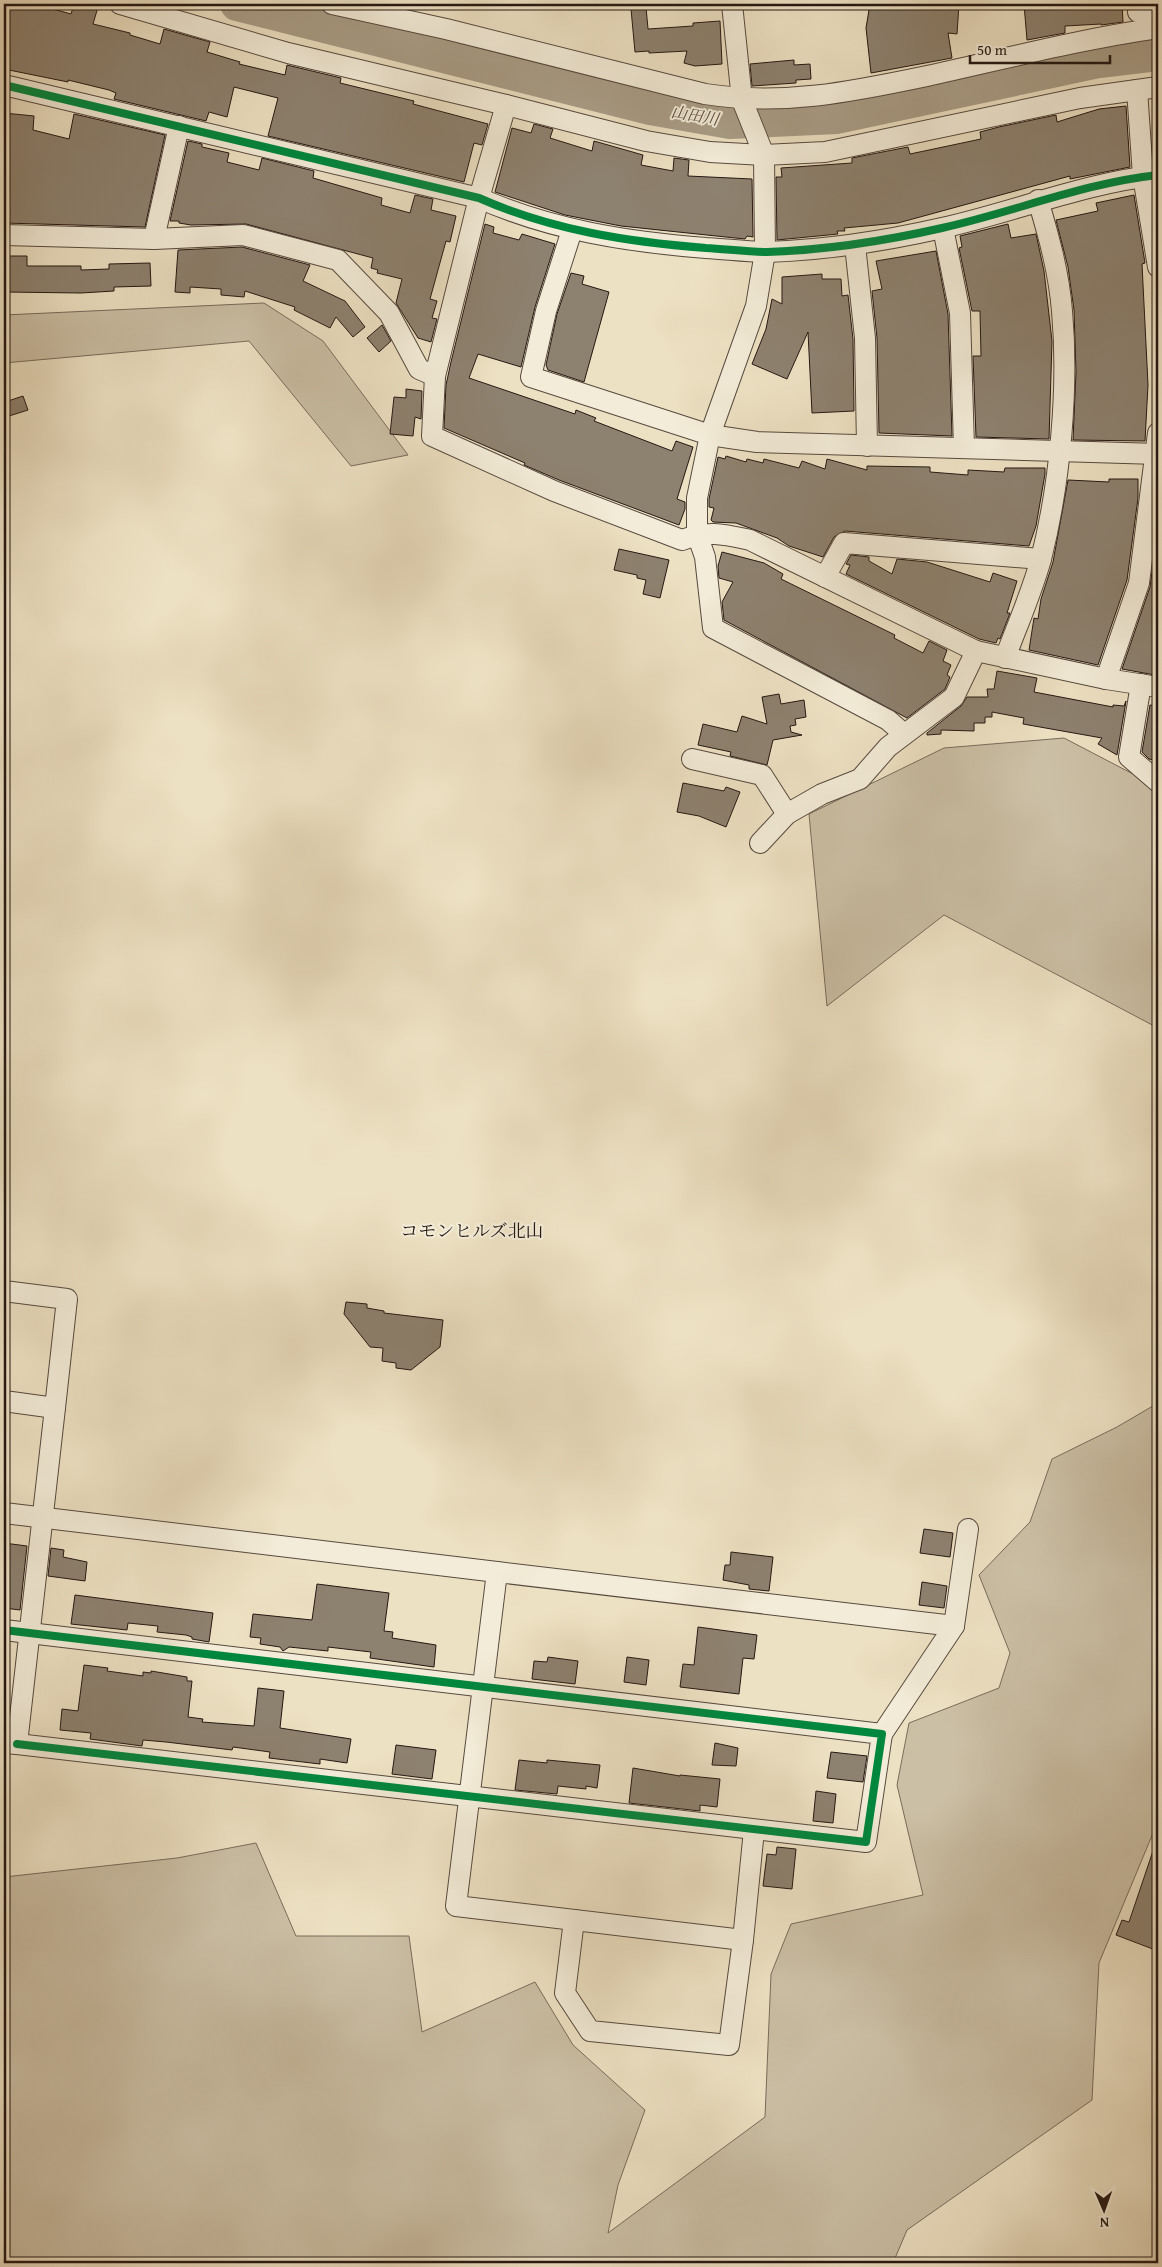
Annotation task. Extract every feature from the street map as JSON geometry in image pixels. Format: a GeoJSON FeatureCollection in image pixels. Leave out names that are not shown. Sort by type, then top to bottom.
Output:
{"type":"FeatureCollection","features":[{"type":"Feature","properties":{"kind":"street"},"geometry":{"type":"LineString","coordinates":[[120,4],[288,53],[506,105],[646,141],[710,152],[762,149],[825,152],[956,126],[1080,98],[1158,87]]}},
{"type":"Feature","properties":{"kind":"street"},"geometry":{"type":"LineString","coordinates":[[332,4],[446,29],[745,105],[806,98],[887,84],[1158,28]]}},
{"type":"Feature","properties":{"kind":"street"},"geometry":{"type":"LineString","coordinates":[[732,4],[745,105],[762,149],[765,252],[756,306],[710,435],[697,498],[697,534],[705,557],[713,628],[888,720],[904,734]]}},
{"type":"Feature","properties":{"kind":"street"},"geometry":{"type":"LineString","coordinates":[[1138,12],[1158,9]]}},
{"type":"Feature","properties":{"kind":"street"},"geometry":{"type":"LineString","coordinates":[[4,85],[479,198],[508,211],[572,230],[647,243],[765,252],[855,245],[943,228],[1038,200],[1151,176]]}},
{"type":"Feature","properties":{"kind":"street"},"geometry":{"type":"LineString","coordinates":[[1137,90],[1151,176],[1158,267]]}},
{"type":"Feature","properties":{"kind":"street"},"geometry":{"type":"LineString","coordinates":[[506,105],[479,198],[434,376],[432,436],[554,491],[682,540],[697,534],[716,532],[750,540],[976,651],[1106,679],[1150,686],[1129,757],[1158,782]]}},
{"type":"Feature","properties":{"kind":"street"},"geometry":{"type":"LineString","coordinates":[[154,239],[179,126]]}},
{"type":"Feature","properties":{"kind":"street"},"geometry":{"type":"LineString","coordinates":[[1005,658],[1041,559],[1060,452],[1064,388],[1062,311],[1054,254],[1038,200]]}},
{"type":"Feature","properties":{"kind":"street"},"geometry":{"type":"LineString","coordinates":[[943,228],[960,313],[964,448]]}},
{"type":"Feature","properties":{"kind":"street"},"geometry":{"type":"LineString","coordinates":[[572,230],[546,311],[531,377],[710,435],[757,442],[1158,454]]}},
{"type":"Feature","properties":{"kind":"street"},"geometry":{"type":"LineString","coordinates":[[4,235],[154,239],[243,235],[338,260],[389,312],[419,368],[434,376]]}},
{"type":"Feature","properties":{"kind":"street"},"geometry":{"type":"LineString","coordinates":[[855,245],[865,338],[866,446]]}},
{"type":"Feature","properties":{"kind":"street"},"geometry":{"type":"LineString","coordinates":[[1106,679],[1139,583],[1158,454],[1158,434]]}},
{"type":"Feature","properties":{"kind":"street"},"geometry":{"type":"LineString","coordinates":[[826,577],[844,543],[1041,559]]}},
{"type":"Feature","properties":{"kind":"street"},"geometry":{"type":"LineString","coordinates":[[760,843],[787,814],[822,794],[860,779],[888,747],[954,697],[976,651]]}},
{"type":"Feature","properties":{"kind":"street"},"geometry":{"type":"LineString","coordinates":[[692,759],[762,775],[787,814]]}},
{"type":"Feature","properties":{"kind":"street"},"geometry":{"type":"LineString","coordinates":[[4,1291],[67,1299],[30,1634],[10,1743],[866,1842],[882,1734],[954,1626],[968,1529]]}},
{"type":"Feature","properties":{"kind":"street"},"geometry":{"type":"LineString","coordinates":[[4,1402],[55,1408]]}},
{"type":"Feature","properties":{"kind":"street"},"geometry":{"type":"LineString","coordinates":[[4,1513],[954,1626]]}},
{"type":"Feature","properties":{"kind":"street"},"geometry":{"type":"LineString","coordinates":[[497,1572],[456,1906],[743,1940]]}},
{"type":"Feature","properties":{"kind":"street"},"geometry":{"type":"LineString","coordinates":[[4,1630],[882,1734]]}},
{"type":"Feature","properties":{"kind":"street"},"geometry":{"type":"LineString","coordinates":[[574,1920],[565,1993],[590,2031],[729,2045],[743,1940],[754,1830]]}},
{"type":"Feature","properties":{"kind":"shaded area"},"geometry":{"type":"Polygon","coordinates":[[[264,303],[323,341],[408,455],[351,466],[249,341],[4,363],[4,315],[264,303]]]}},
{"type":"Feature","properties":{"kind":"shaded area"},"geometry":{"type":"Polygon","coordinates":[[[1064,738],[1158,787],[1158,1028],[944,915],[827,1006],[809,814],[944,748],[1064,738]]]}},
{"type":"Feature","properties":{"kind":"shaded area"},"geometry":{"type":"Polygon","coordinates":[[[1158,1403],[1158,1821],[1099,1963],[1092,2100],[907,2230],[893,2263],[4,2263],[4,1877],[177,1858],[256,1843],[296,1936],[409,1936],[422,2032],[535,1982],[573,2045],[645,2110],[618,2185],[608,2233],[765,2117],[771,1974],[791,1924],[923,1895],[897,1785],[909,1723],[999,1688],[1010,1653],[979,1575],[1030,1522],[1052,1459],[1117,1427],[1158,1403]]]}},
{"type":"Feature","properties":{"kind":"building"},"geometry":{"type":"Polygon","coordinates":[[[4,4],[35,4],[71,14],[74,4],[98,7],[93,24],[130,33],[130,35],[160,44],[164,29],[210,42],[207,52],[240,62],[239,64],[285,75],[287,65],[341,78],[340,83],[414,101],[413,104],[488,124],[482,145],[474,143],[464,182],[268,136],[278,98],[234,87],[227,117],[209,112],[206,121],[114,99],[116,93],[109,90],[68,80],[68,82],[4,69],[6,40],[4,39],[4,4]]]}},
{"type":"Feature","properties":{"kind":"building"},"geometry":{"type":"Polygon","coordinates":[[[870,4],[959,4],[957,34],[948,33],[952,58],[871,73],[866,28],[870,4]]]}},
{"type":"Feature","properties":{"kind":"building"},"geometry":{"type":"Polygon","coordinates":[[[1024,4],[1122,4],[1123,22],[1065,26],[1065,33],[1027,40],[1024,4]]]}},
{"type":"Feature","properties":{"kind":"building"},"geometry":{"type":"Polygon","coordinates":[[[646,7],[648,29],[693,26],[693,23],[720,21],[722,64],[695,66],[684,63],[687,51],[635,52],[631,9],[646,7]]]}},
{"type":"Feature","properties":{"kind":"building"},"geometry":{"type":"Polygon","coordinates":[[[794,60],[794,65],[810,64],[811,79],[796,80],[796,83],[752,86],[750,64],[794,60]]]}},
{"type":"Feature","properties":{"kind":"building"},"geometry":{"type":"Polygon","coordinates":[[[1126,106],[1130,167],[1070,179],[1070,176],[898,223],[844,228],[845,231],[837,231],[838,234],[777,240],[776,177],[782,177],[781,168],[852,163],[852,158],[908,147],[910,154],[981,139],[980,132],[999,127],[1056,115],[1057,122],[1099,109],[1126,106]]]}},
{"type":"Feature","properties":{"kind":"building"},"geometry":{"type":"Polygon","coordinates":[[[4,113],[34,116],[33,130],[69,139],[74,114],[165,135],[145,227],[4,223],[4,113]]]}},
{"type":"Feature","properties":{"kind":"building"},"geometry":{"type":"Polygon","coordinates":[[[534,124],[553,129],[550,138],[592,151],[594,141],[643,155],[641,165],[673,171],[674,158],[689,160],[688,176],[752,179],[753,237],[747,236],[745,239],[621,226],[565,215],[495,192],[512,128],[531,133],[534,124]]]}},
{"type":"Feature","properties":{"kind":"building"},"geometry":{"type":"Polygon","coordinates":[[[188,141],[202,144],[202,147],[229,153],[227,162],[259,170],[262,158],[314,171],[313,178],[382,198],[381,205],[410,213],[415,195],[433,199],[431,210],[456,216],[450,242],[446,241],[430,299],[437,301],[432,318],[437,319],[431,342],[418,338],[396,303],[402,279],[377,273],[378,270],[371,268],[373,258],[246,224],[191,225],[179,223],[179,221],[170,221],[188,141]]]}},
{"type":"Feature","properties":{"kind":"building"},"geometry":{"type":"Polygon","coordinates":[[[1134,195],[1145,263],[1142,264],[1148,385],[1145,441],[1073,440],[1076,372],[1074,310],[1068,267],[1056,220],[1098,211],[1096,203],[1134,195]]]}},
{"type":"Feature","properties":{"kind":"building"},"geometry":{"type":"Polygon","coordinates":[[[485,224],[494,227],[493,233],[519,240],[522,234],[555,244],[535,307],[521,367],[478,354],[469,378],[575,414],[576,410],[596,418],[594,421],[672,451],[676,441],[693,447],[677,499],[685,502],[685,509],[679,525],[559,480],[444,428],[446,385],[485,224]]]}},
{"type":"Feature","properties":{"kind":"building"},"geometry":{"type":"Polygon","coordinates":[[[1008,224],[1011,238],[1036,234],[1044,271],[1052,341],[1049,439],[976,437],[973,356],[981,356],[980,311],[972,311],[959,248],[962,247],[960,236],[1008,224]]]}},
{"type":"Feature","properties":{"kind":"building"},"geometry":{"type":"Polygon","coordinates":[[[242,247],[310,265],[303,281],[345,301],[365,327],[353,337],[336,317],[330,328],[294,310],[295,307],[245,291],[244,297],[221,295],[221,289],[190,287],[190,293],[175,292],[178,250],[242,247]]]}},
{"type":"Feature","properties":{"kind":"building"},"geometry":{"type":"Polygon","coordinates":[[[936,251],[948,314],[952,436],[879,433],[877,338],[872,291],[882,289],[876,261],[936,251]]]}},
{"type":"Feature","properties":{"kind":"building"},"geometry":{"type":"Polygon","coordinates":[[[4,256],[27,256],[27,266],[81,266],[81,270],[109,269],[109,264],[150,263],[151,286],[114,287],[114,291],[81,293],[4,292],[4,256]]]}},
{"type":"Feature","properties":{"kind":"building"},"geometry":{"type":"Polygon","coordinates":[[[571,273],[584,276],[582,284],[609,292],[584,382],[548,370],[546,365],[557,314],[571,273]]]}},
{"type":"Feature","properties":{"kind":"building"},"geometry":{"type":"Polygon","coordinates":[[[822,274],[822,279],[841,279],[842,296],[848,295],[853,339],[854,411],[812,413],[808,332],[787,379],[752,364],[766,329],[772,299],[782,304],[782,277],[822,274]]]}},
{"type":"Feature","properties":{"kind":"building"},"geometry":{"type":"Polygon","coordinates":[[[382,325],[391,341],[379,352],[367,338],[382,325]]]}},
{"type":"Feature","properties":{"kind":"building"},"geometry":{"type":"Polygon","coordinates":[[[406,389],[422,391],[421,419],[415,417],[413,436],[390,434],[394,397],[406,398],[406,389]]]}},
{"type":"Feature","properties":{"kind":"building"},"geometry":{"type":"Polygon","coordinates":[[[23,396],[28,410],[9,416],[5,402],[23,396]]]}},
{"type":"Feature","properties":{"kind":"building"},"geometry":{"type":"Polygon","coordinates":[[[726,456],[746,462],[747,459],[763,463],[764,459],[799,468],[802,461],[825,469],[827,459],[867,470],[867,466],[930,467],[930,472],[968,475],[968,470],[1004,472],[1005,468],[1045,468],[1045,474],[1036,526],[1029,546],[845,531],[834,537],[823,557],[789,546],[777,538],[736,523],[713,522],[711,520],[714,508],[709,507],[709,499],[718,457],[725,459],[726,456]]]}},
{"type":"Feature","properties":{"kind":"building"},"geometry":{"type":"Polygon","coordinates":[[[1109,479],[1138,479],[1138,498],[1127,580],[1098,665],[1029,650],[1034,618],[1038,619],[1041,599],[1053,562],[1068,480],[1109,482],[1109,479]]]}},
{"type":"Feature","properties":{"kind":"building"},"geometry":{"type":"Polygon","coordinates":[[[1158,526],[1158,657],[1155,675],[1122,669],[1150,587],[1158,526]]]}},
{"type":"Feature","properties":{"kind":"building"},"geometry":{"type":"Polygon","coordinates":[[[619,549],[669,560],[660,598],[643,594],[646,580],[637,578],[637,575],[614,570],[619,549]]]}},
{"type":"Feature","properties":{"kind":"building"},"geometry":{"type":"Polygon","coordinates":[[[722,552],[764,563],[783,574],[781,579],[895,635],[894,638],[923,653],[929,641],[947,650],[943,661],[951,665],[947,675],[950,677],[945,689],[907,718],[724,620],[722,602],[733,582],[719,578],[718,566],[722,552]]]}},
{"type":"Feature","properties":{"kind":"building"},"geometry":{"type":"Polygon","coordinates":[[[851,555],[869,557],[869,561],[892,574],[897,559],[927,562],[990,582],[993,573],[1017,581],[1007,613],[1010,613],[1000,639],[998,638],[996,643],[979,639],[846,574],[850,565],[846,564],[851,555]]]}},
{"type":"Feature","properties":{"kind":"building"},"geometry":{"type":"Polygon","coordinates":[[[997,671],[1037,678],[1034,692],[1113,707],[1113,705],[1124,706],[1126,701],[1117,755],[1098,744],[1102,738],[1023,724],[1024,718],[992,712],[992,717],[985,717],[985,723],[974,723],[974,731],[941,730],[941,734],[927,735],[927,733],[961,706],[967,697],[988,697],[987,689],[994,689],[997,671]]]}},
{"type":"Feature","properties":{"kind":"building"},"geometry":{"type":"Polygon","coordinates":[[[779,694],[781,704],[804,700],[806,717],[795,719],[796,725],[790,726],[791,732],[802,735],[773,740],[767,765],[730,756],[731,752],[698,745],[703,724],[737,732],[742,716],[767,724],[762,697],[779,694]]]}},
{"type":"Feature","properties":{"kind":"building"},"geometry":{"type":"Polygon","coordinates":[[[1150,705],[1158,706],[1158,761],[1149,759],[1142,752],[1150,705]]]}},
{"type":"Feature","properties":{"kind":"building"},"geometry":{"type":"Polygon","coordinates":[[[683,783],[724,791],[726,787],[740,792],[726,827],[699,816],[677,812],[683,783]]]}},
{"type":"Feature","properties":{"kind":"building"},"geometry":{"type":"Polygon","coordinates":[[[346,1302],[367,1304],[367,1308],[384,1311],[384,1313],[443,1320],[440,1347],[411,1370],[396,1368],[396,1363],[382,1361],[383,1348],[370,1347],[344,1314],[346,1302]]]}},
{"type":"Feature","properties":{"kind":"building"},"geometry":{"type":"Polygon","coordinates":[[[924,1529],[953,1533],[950,1557],[920,1553],[924,1529]]]}},
{"type":"Feature","properties":{"kind":"building"},"geometry":{"type":"Polygon","coordinates":[[[4,1543],[27,1546],[20,1610],[4,1608],[4,1543]]]}},
{"type":"Feature","properties":{"kind":"building"},"geometry":{"type":"Polygon","coordinates":[[[51,1548],[64,1550],[63,1557],[87,1562],[85,1581],[48,1576],[51,1548]]]}},
{"type":"Feature","properties":{"kind":"building"},"geometry":{"type":"Polygon","coordinates":[[[731,1552],[773,1557],[769,1591],[749,1589],[749,1585],[723,1580],[725,1565],[730,1565],[731,1552]]]}},
{"type":"Feature","properties":{"kind":"building"},"geometry":{"type":"Polygon","coordinates":[[[922,1582],[947,1586],[944,1608],[919,1605],[922,1582]]]}},
{"type":"Feature","properties":{"kind":"building"},"geometry":{"type":"Polygon","coordinates":[[[317,1584],[389,1593],[384,1631],[393,1632],[392,1638],[436,1645],[434,1667],[370,1658],[371,1652],[328,1647],[328,1651],[289,1647],[283,1651],[280,1647],[260,1644],[261,1638],[250,1637],[253,1614],[312,1620],[317,1584]]]}},
{"type":"Feature","properties":{"kind":"building"},"geometry":{"type":"Polygon","coordinates":[[[75,1595],[213,1613],[209,1642],[192,1639],[192,1637],[186,1635],[157,1632],[158,1626],[128,1623],[127,1630],[71,1624],[75,1595]]]}},
{"type":"Feature","properties":{"kind":"building"},"geometry":{"type":"Polygon","coordinates":[[[698,1627],[757,1635],[754,1659],[743,1658],[739,1694],[680,1687],[683,1664],[694,1665],[698,1627]]]}},
{"type":"Feature","properties":{"kind":"building"},"geometry":{"type":"Polygon","coordinates":[[[548,1657],[578,1661],[575,1684],[532,1679],[534,1661],[547,1662],[548,1657]]]}},
{"type":"Feature","properties":{"kind":"building"},"geometry":{"type":"Polygon","coordinates":[[[627,1657],[649,1660],[646,1685],[624,1682],[627,1657]]]}},
{"type":"Feature","properties":{"kind":"building"},"geometry":{"type":"Polygon","coordinates":[[[84,1665],[108,1668],[107,1671],[143,1676],[143,1672],[151,1673],[151,1671],[187,1677],[187,1681],[192,1681],[188,1717],[203,1719],[202,1722],[254,1726],[258,1688],[284,1691],[280,1728],[351,1739],[347,1763],[320,1759],[320,1764],[269,1758],[270,1752],[233,1747],[232,1750],[143,1740],[142,1746],[90,1739],[91,1733],[60,1730],[62,1709],[78,1711],[84,1665]]]}},
{"type":"Feature","properties":{"kind":"building"},"geometry":{"type":"Polygon","coordinates":[[[715,1743],[738,1748],[736,1766],[712,1765],[715,1743]]]}},
{"type":"Feature","properties":{"kind":"building"},"geometry":{"type":"Polygon","coordinates":[[[396,1745],[436,1750],[432,1779],[392,1774],[396,1745]]]}},
{"type":"Feature","properties":{"kind":"building"},"geometry":{"type":"Polygon","coordinates":[[[831,1752],[867,1756],[863,1782],[827,1778],[831,1752]]]}},
{"type":"Feature","properties":{"kind":"building"},"geometry":{"type":"Polygon","coordinates":[[[519,1760],[547,1763],[547,1760],[600,1765],[597,1788],[586,1786],[586,1789],[558,1786],[557,1794],[515,1790],[519,1760]]]}},
{"type":"Feature","properties":{"kind":"building"},"geometry":{"type":"Polygon","coordinates":[[[633,1768],[680,1776],[720,1779],[717,1807],[700,1805],[700,1811],[629,1803],[633,1768]]]}},
{"type":"Feature","properties":{"kind":"building"},"geometry":{"type":"Polygon","coordinates":[[[816,1791],[836,1794],[833,1823],[813,1821],[816,1791]]]}},
{"type":"Feature","properties":{"kind":"building"},"geometry":{"type":"Polygon","coordinates":[[[1156,1842],[1158,1843],[1158,1951],[1116,1935],[1122,1920],[1129,1922],[1156,1842]]]}},
{"type":"Feature","properties":{"kind":"building"},"geometry":{"type":"Polygon","coordinates":[[[777,1847],[796,1849],[792,1889],[763,1886],[767,1854],[776,1855],[777,1847]]]}},
{"type":"Feature","properties":{"kind":"waterway","name":"山田川"},"geometry":{"type":"LineString","coordinates":[[237,4],[650,108],[730,122],[837,117],[1099,61],[1158,54]]}},
{"type":"Feature","properties":{"kind":"cycle path"},"geometry":{"type":"LineString","coordinates":[[4,85],[479,198],[534,218],[590,233],[648,242],[744,251],[767,252],[811,249],[899,237],[969,221],[1103,184],[1158,175]]}},
{"type":"Feature","properties":{"kind":"cycle path"},"geometry":{"type":"LineString","coordinates":[[4,1630],[882,1734],[866,1842],[17,1744]]}},
{"type":"Feature","properties":{"kind":"district","name":"コモンヒルズ北山"},"geometry":{"type":"Point","coordinates":[472,1231]}}]}
